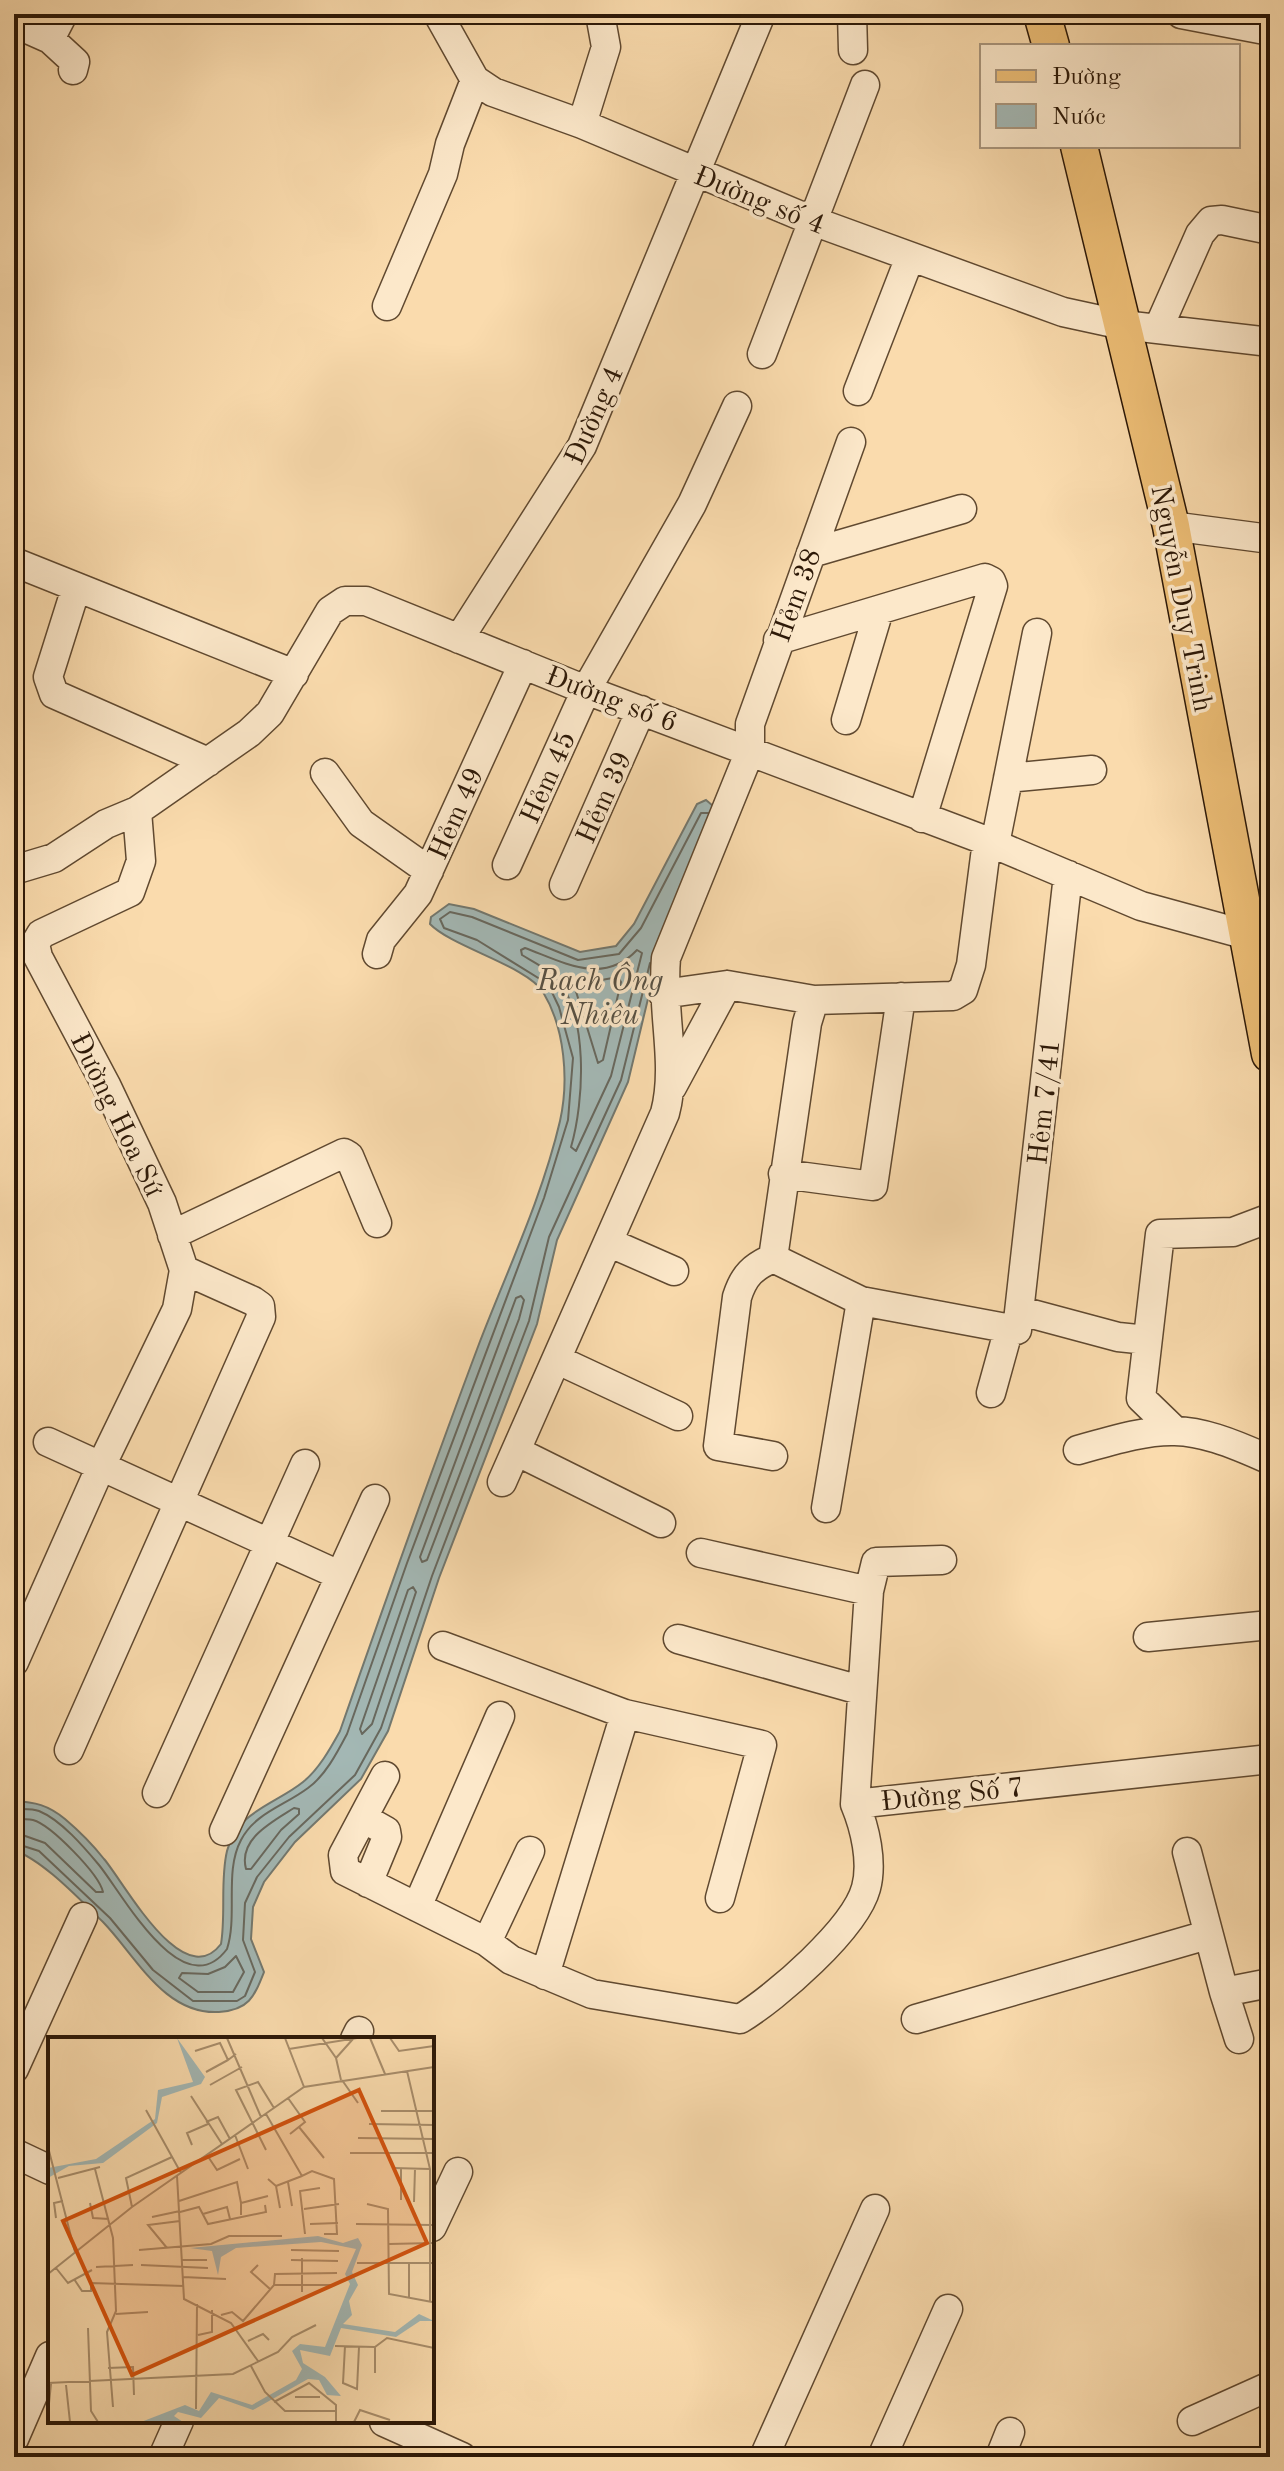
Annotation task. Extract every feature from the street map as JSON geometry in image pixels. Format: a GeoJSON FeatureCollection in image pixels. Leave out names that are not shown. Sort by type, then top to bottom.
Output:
{"type":"FeatureCollection","features":[{"type":"Feature","properties":{"kind":"main road"},"geometry":{"type":"LineString","coordinates":[[1042,14],[1050,44]]}},
{"type":"Feature","properties":{"kind":"main road","name":"Nguyễn Duy Trinh"},"geometry":{"type":"LineString","coordinates":[[1080,148],[1141,327],[1171,526],[1257,957],[1270,1054]]}},
{"type":"Feature","properties":{"kind":"street"},"geometry":{"type":"LineString","coordinates":[[387,306],[438,187],[450,144],[475,80],[438,14]]}},
{"type":"Feature","properties":{"kind":"street"},"geometry":{"type":"LineString","coordinates":[[582,124],[606,47],[600,14]]}},
{"type":"Feature","properties":{"kind":"street","name":"Đường 4"},"geometry":{"type":"LineString","coordinates":[[459,639],[582,446],[761,14]]}},
{"type":"Feature","properties":{"kind":"street"},"geometry":{"type":"LineString","coordinates":[[852,14],[853,50]]}},
{"type":"Feature","properties":{"kind":"street"},"geometry":{"type":"LineString","coordinates":[[1181,14],[1270,31]]}},
{"type":"Feature","properties":{"kind":"street"},"geometry":{"type":"LineString","coordinates":[[14,23],[57,26],[75,62],[73,70]]}},
{"type":"Feature","properties":{"kind":"street","name":"Đường số 4"},"geometry":{"type":"LineString","coordinates":[[475,80],[493,92],[582,124],[813,221],[1038,305],[1141,327],[1270,342]]}},
{"type":"Feature","properties":{"kind":"street"},"geometry":{"type":"LineString","coordinates":[[762,354],[865,85]]}},
{"type":"Feature","properties":{"kind":"street"},"geometry":{"type":"LineString","coordinates":[[1141,327],[1211,221],[1222,220],[1270,230]]}},
{"type":"Feature","properties":{"kind":"street"},"geometry":{"type":"LineString","coordinates":[[858,391],[910,257]]}},
{"type":"Feature","properties":{"kind":"street","name":"Hẻm 45"},"geometry":{"type":"LineString","coordinates":[[507,865],[586,690],[692,504],[737,406]]}},
{"type":"Feature","properties":{"kind":"street","name":"Hẻm 38"},"geometry":{"type":"LineString","coordinates":[[672,1087],[663,994],[666,958],[750,751],[750,724],[851,442]]}},
{"type":"Feature","properties":{"kind":"street"},"geometry":{"type":"LineString","coordinates":[[811,553],[962,509]]}},
{"type":"Feature","properties":{"kind":"street"},"geometry":{"type":"LineString","coordinates":[[1171,526],[1270,539]]}},
{"type":"Feature","properties":{"kind":"street"},"geometry":{"type":"LineString","coordinates":[[14,562],[294,674]]}},
{"type":"Feature","properties":{"kind":"street"},"geometry":{"type":"LineString","coordinates":[[778,640],[985,578],[993,586],[922,818]]}},
{"type":"Feature","properties":{"kind":"street"},"geometry":{"type":"LineString","coordinates":[[76,588],[48,685],[61,699],[208,762]]}},
{"type":"Feature","properties":{"kind":"street","name":"Đường số 6"},"geometry":{"type":"LineString","coordinates":[[14,870],[54,858],[106,824],[137,811],[208,762],[270,713],[330,611],[345,601],[366,601],[586,690],[991,843],[1257,957]]}},
{"type":"Feature","properties":{"kind":"street"},"geometry":{"type":"LineString","coordinates":[[846,720],[879,610]]}},
{"type":"Feature","properties":{"kind":"street"},"geometry":{"type":"LineString","coordinates":[[663,994],[727,985],[814,1000],[953,996],[963,990],[971,965],[991,843],[1008,778],[1037,633]]}},
{"type":"Feature","properties":{"kind":"street","name":"Hẻm 49"},"geometry":{"type":"LineString","coordinates":[[377,954],[381,940],[418,894],[523,664]]}},
{"type":"Feature","properties":{"kind":"street","name":"Hẻm 39"},"geometry":{"type":"LineString","coordinates":[[564,885],[641,710]]}},
{"type":"Feature","properties":{"kind":"street"},"geometry":{"type":"LineString","coordinates":[[1008,778],[1092,770]]}},
{"type":"Feature","properties":{"kind":"street"},"geometry":{"type":"LineString","coordinates":[[325,773],[361,823],[429,871]]}},
{"type":"Feature","properties":{"kind":"street","name":"Đường Hoa Sứ"},"geometry":{"type":"LineString","coordinates":[[14,1662],[101,1466],[177,1309],[184,1270],[162,1203],[106,1085],[38,957],[35,944],[41,934],[130,892],[141,861],[137,811]]}},
{"type":"Feature","properties":{"kind":"street","name":"Hẻm 7/41"},"geometry":{"type":"LineString","coordinates":[[991,1393],[1016,1323],[1068,875]]}},
{"type":"Feature","properties":{"kind":"street"},"geometry":{"type":"LineString","coordinates":[[502,1482],[518,1452],[665,1113],[672,1087],[727,985]]}},
{"type":"Feature","properties":{"kind":"street"},"geometry":{"type":"LineString","coordinates":[[783,1174],[873,1186],[901,997]]}},
{"type":"Feature","properties":{"kind":"street"},"geometry":{"type":"LineString","coordinates":[[773,1258],[783,1174],[814,1000]]}},
{"type":"Feature","properties":{"kind":"street"},"geometry":{"type":"LineString","coordinates":[[172,1235],[344,1153],[349,1156],[377,1223]]}},
{"type":"Feature","properties":{"kind":"street"},"geometry":{"type":"LineString","coordinates":[[1172,1428],[1141,1398],[1160,1234],[1233,1232],[1270,1218]]}},
{"type":"Feature","properties":{"kind":"street"},"geometry":{"type":"LineString","coordinates":[[608,1242],[674,1271]]}},
{"type":"Feature","properties":{"kind":"street"},"geometry":{"type":"LineString","coordinates":[[773,1258],[861,1301],[1147,1340]]}},
{"type":"Feature","properties":{"kind":"street"},"geometry":{"type":"LineString","coordinates":[[773,1258],[753,1267],[742,1282],[737,1297],[718,1446],[773,1456]]}},
{"type":"Feature","properties":{"kind":"street"},"geometry":{"type":"LineString","coordinates":[[69,1750],[261,1317],[260,1306],[253,1301],[184,1270]]}},
{"type":"Feature","properties":{"kind":"street"},"geometry":{"type":"LineString","coordinates":[[826,1508],[861,1301]]}},
{"type":"Feature","properties":{"kind":"street"},"geometry":{"type":"LineString","coordinates":[[558,1360],[678,1416]]}},
{"type":"Feature","properties":{"kind":"street"},"geometry":{"type":"LineString","coordinates":[[1078,1450],[1146,1431],[1172,1428],[1225,1440],[1270,1460]]}},
{"type":"Feature","properties":{"kind":"street"},"geometry":{"type":"LineString","coordinates":[[48,1442],[339,1575]]}},
{"type":"Feature","properties":{"kind":"street"},"geometry":{"type":"LineString","coordinates":[[518,1452],[661,1523]]}},
{"type":"Feature","properties":{"kind":"street"},"geometry":{"type":"LineString","coordinates":[[157,1793],[305,1464]]}},
{"type":"Feature","properties":{"kind":"street"},"geometry":{"type":"LineString","coordinates":[[224,1831],[375,1499]]}},
{"type":"Feature","properties":{"kind":"street"},"geometry":{"type":"LineString","coordinates":[[701,1553],[869,1591]]}},
{"type":"Feature","properties":{"kind":"street"},"geometry":{"type":"LineString","coordinates":[[855,1804],[860,1690],[869,1591],[876,1562],[942,1560]]}},
{"type":"Feature","properties":{"kind":"street"},"geometry":{"type":"LineString","coordinates":[[1148,1637],[1270,1625]]}},
{"type":"Feature","properties":{"kind":"street"},"geometry":{"type":"LineString","coordinates":[[678,1639],[860,1690]]}},
{"type":"Feature","properties":{"kind":"street"},"geometry":{"type":"LineString","coordinates":[[443,1646],[625,1714],[762,1745],[720,1898]]}},
{"type":"Feature","properties":{"kind":"street"},"geometry":{"type":"LineString","coordinates":[[385,1776],[341,1862],[345,1871],[487,1942],[511,1960],[545,1975],[625,1714]]}},
{"type":"Feature","properties":{"kind":"street"},"geometry":{"type":"LineString","coordinates":[[417,1907],[500,1716]]}},
{"type":"Feature","properties":{"kind":"street","name":"Đường Số 7"},"geometry":{"type":"LineString","coordinates":[[545,1975],[592,1994],[740,2019],[765,2004],[842,1930],[866,1889],[867,1850],[855,1804],[1270,1759]]}},
{"type":"Feature","properties":{"kind":"street"},"geometry":{"type":"LineString","coordinates":[[487,1942],[530,1851]]}},
{"type":"Feature","properties":{"kind":"street"},"geometry":{"type":"LineString","coordinates":[[1187,1852],[1207,1935],[1239,2039]]}},
{"type":"Feature","properties":{"kind":"street"},"geometry":{"type":"LineString","coordinates":[[14,2069],[83,1917]]}},
{"type":"Feature","properties":{"kind":"street"},"geometry":{"type":"LineString","coordinates":[[916,2019],[1207,1935]]}},
{"type":"Feature","properties":{"kind":"street"},"geometry":{"type":"LineString","coordinates":[[1224,1992],[1270,1983]]}},
{"type":"Feature","properties":{"kind":"street"},"geometry":{"type":"LineString","coordinates":[[14,2153],[48,2169]]}},
{"type":"Feature","properties":{"kind":"street"},"geometry":{"type":"LineString","coordinates":[[434,2223],[458,2172]]}},
{"type":"Feature","properties":{"kind":"street"},"geometry":{"type":"LineString","coordinates":[[764,2457],[875,2209]]}},
{"type":"Feature","properties":{"kind":"street"},"geometry":{"type":"LineString","coordinates":[[882,2457],[948,2309]]}},
{"type":"Feature","properties":{"kind":"street"},"geometry":{"type":"LineString","coordinates":[[14,2439],[48,2361]]}},
{"type":"Feature","properties":{"kind":"street"},"geometry":{"type":"LineString","coordinates":[[1192,2421],[1270,2386]]}},
{"type":"Feature","properties":{"kind":"street"},"geometry":{"type":"LineString","coordinates":[[163,2457],[178,2423]]}},
{"type":"Feature","properties":{"kind":"street"},"geometry":{"type":"LineString","coordinates":[[386,2423],[462,2457]]}},
{"type":"Feature","properties":{"kind":"water","name":"Rạch Ông Nhiêu"},"geometry":{"type":"Polygon","coordinates":[[[706,800],[719,811],[653,978],[628,1082],[557,1240],[537,1324],[439,1578],[388,1731],[361,1779],[295,1842],[264,1882],[253,1907],[251,1939],[264,1972],[249,2001],[229,2011],[219,2012],[182,2004],[153,1981],[103,1922],[61,1882],[14,1850],[14,1801],[47,1807],[70,1823],[100,1854],[156,1929],[173,1945],[190,1955],[206,1956],[221,1944],[225,1862],[232,1837],[248,1817],[309,1777],[340,1731],[461,1392],[534,1206],[560,1121],[564,1089],[563,1055],[556,1022],[543,992],[522,974],[441,932],[430,924],[431,917],[449,904],[474,909],[580,952],[616,946],[634,924],[697,804],[706,800]]]}}]}
